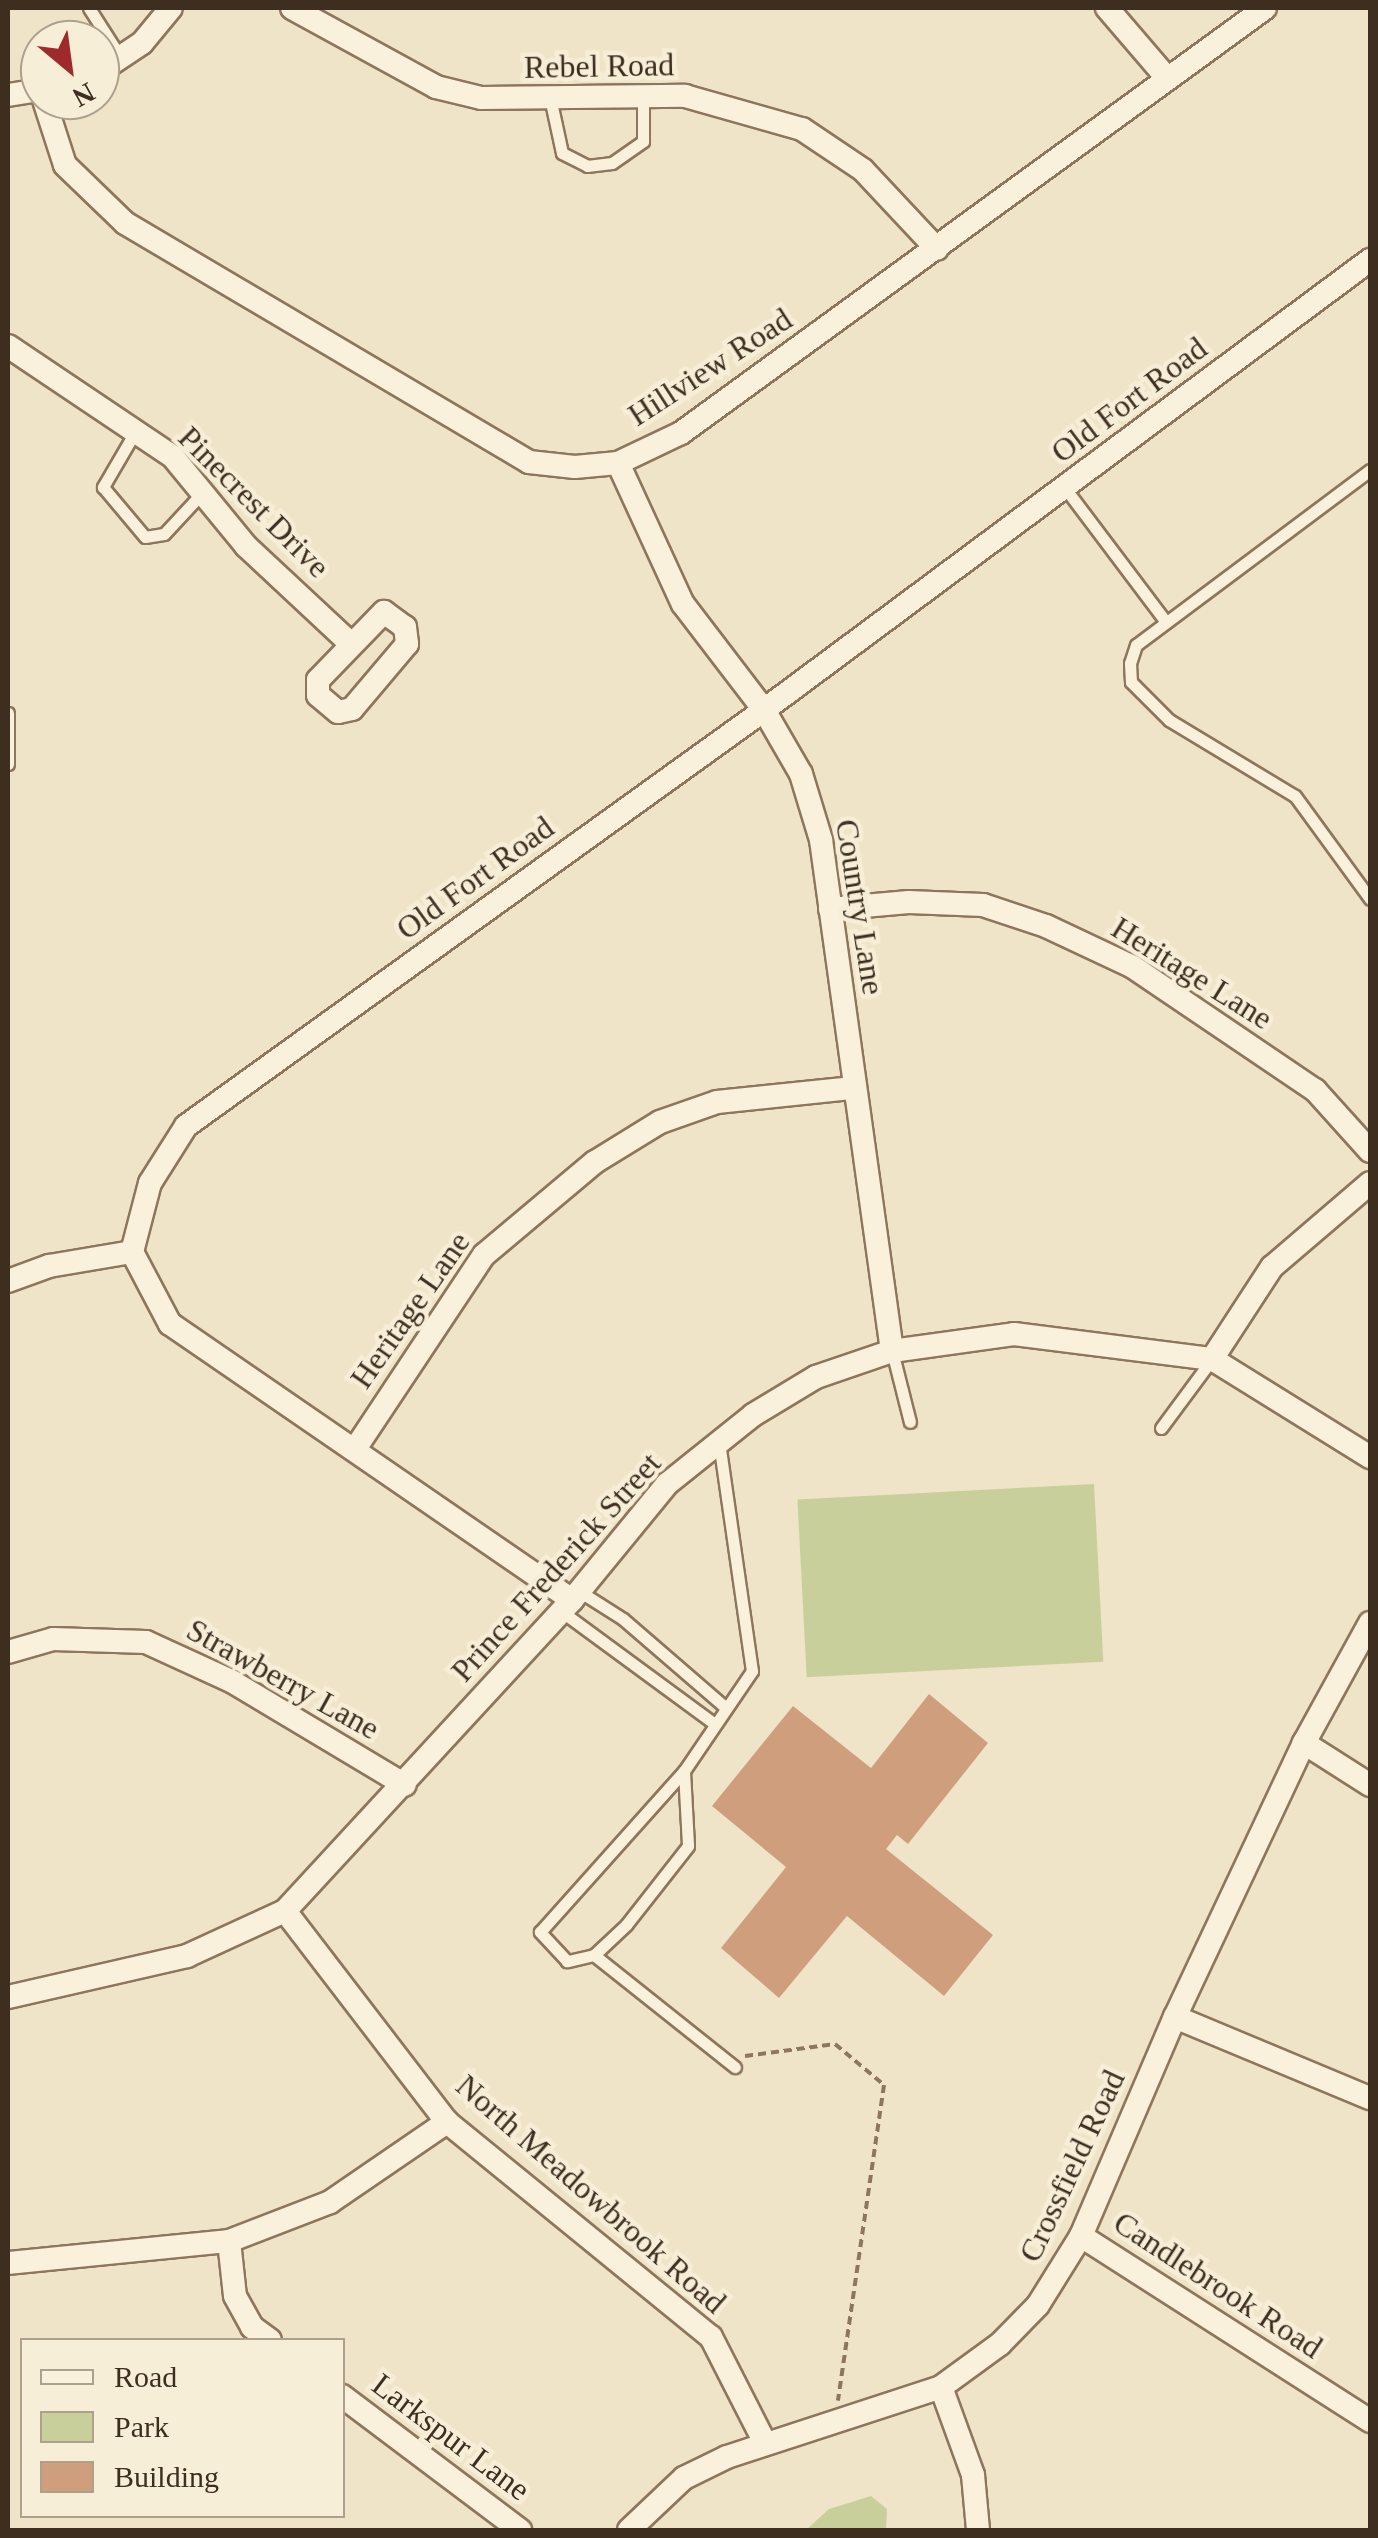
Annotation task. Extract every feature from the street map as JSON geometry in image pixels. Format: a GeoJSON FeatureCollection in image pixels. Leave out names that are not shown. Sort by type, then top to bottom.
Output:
{"type":"FeatureCollection","features":[{"type":"Feature","properties":{"kind":"street"},"geometry":{"type":"LineString","coordinates":[[121,58],[170,8]]}},
{"type":"Feature","properties":{"kind":"street","name":"Rebel Road"},"geometry":{"type":"LineString","coordinates":[[292,8],[436,87],[481,98],[552,102],[685,96],[802,128],[863,170],[937,249]]}},
{"type":"Feature","properties":{"kind":"street"},"geometry":{"type":"LineString","coordinates":[[1107,8],[1167,78]]}},
{"type":"Feature","properties":{"kind":"street","name":"Hillview Road"},"geometry":{"type":"LineString","coordinates":[[50,120],[65,165],[125,223],[528,462],[618,463],[681,434],[1265,8]]}},
{"type":"Feature","properties":{"kind":"street","name":"Old Fort Road"},"geometry":{"type":"LineString","coordinates":[[132,1252],[150,1182],[186,1126],[764,710],[1370,260]]}},
{"type":"Feature","properties":{"kind":"street","name":"Pinecrest Drive"},"geometry":{"type":"LineString","coordinates":[[8,346],[173,458],[246,546],[350,642]]}},
{"type":"Feature","properties":{"kind":"street","name":"Country Lane"},"geometry":{"type":"LineString","coordinates":[[618,463],[683,604],[764,710],[800,774],[821,840],[892,1351]]}},
{"type":"Feature","properties":{"kind":"street","name":"Heritage Lane"},"geometry":{"type":"LineString","coordinates":[[830,909],[910,902],[983,905],[1046,926],[1133,967],[1314,1090],[1370,1151]]}},
{"type":"Feature","properties":{"kind":"street","name":"Heritage Lane"},"geometry":{"type":"LineString","coordinates":[[356,1449],[484,1255],[595,1162],[660,1122],[717,1102],[853,1088]]}},
{"type":"Feature","properties":{"kind":"street"},"geometry":{"type":"LineString","coordinates":[[1212,1359],[1272,1266],[1370,1183]]}},
{"type":"Feature","properties":{"kind":"street"},"geometry":{"type":"LineString","coordinates":[[8,1281],[48,1266],[132,1252],[170,1324],[571,1600]]}},
{"type":"Feature","properties":{"kind":"street","name":"Prince Frederick Street"},"geometry":{"type":"LineString","coordinates":[[8,1997],[187,1956],[285,1911],[405,1785],[571,1600],[667,1484],[719,1443],[816,1378],[892,1351],[1014,1334],[1212,1359],[1370,1457]]}},
{"type":"Feature","properties":{"kind":"street","name":"Crossfield Road"},"geometry":{"type":"LineString","coordinates":[[629,2530],[684,2478],[765,2443],[941,2387],[1000,2344],[1038,2304],[1081,2236],[1174,2017],[1304,1744],[1370,1623]]}},
{"type":"Feature","properties":{"kind":"street","name":"Strawberry Lane"},"geometry":{"type":"LineString","coordinates":[[8,1652],[53,1639],[146,1642],[232,1682],[405,1785]]}},
{"type":"Feature","properties":{"kind":"street"},"geometry":{"type":"LineString","coordinates":[[1304,1744],[1370,1785]]}},
{"type":"Feature","properties":{"kind":"street","name":"North Meadowbrook Road"},"geometry":{"type":"LineString","coordinates":[[285,1911],[447,2122],[711,2338],[765,2443]]}},
{"type":"Feature","properties":{"kind":"street"},"geometry":{"type":"LineString","coordinates":[[1174,2017],[1370,2098]]}},
{"type":"Feature","properties":{"kind":"street"},"geometry":{"type":"LineString","coordinates":[[8,2263],[229,2241],[330,2202],[447,2122]]}},
{"type":"Feature","properties":{"kind":"street","name":"Candlebrook Road"},"geometry":{"type":"LineString","coordinates":[[1081,2236],[1370,2421]]}},
{"type":"Feature","properties":{"kind":"street"},"geometry":{"type":"LineString","coordinates":[[229,2241],[235,2296],[252,2327],[267,2338]]}},
{"type":"Feature","properties":{"kind":"street"},"geometry":{"type":"LineString","coordinates":[[941,2387],[972,2475],[978,2530]]}},
{"type":"Feature","properties":{"kind":"street","name":"Larkspur Lane"},"geometry":{"type":"LineString","coordinates":[[345,2398],[520,2530]]}},
{"type":"Feature","properties":{"kind":"lane"},"geometry":{"type":"LineString","coordinates":[[89,8],[121,58]]}},
{"type":"Feature","properties":{"kind":"lane"},"geometry":{"type":"LineString","coordinates":[[552,102],[562,153],[587,166],[612,163],[642,141],[643,98]]}},
{"type":"Feature","properties":{"kind":"lane"},"geometry":{"type":"LineString","coordinates":[[135,432],[103,487],[145,536],[164,534],[202,493]]}},
{"type":"Feature","properties":{"kind":"lane"},"geometry":{"type":"LineString","coordinates":[[1370,470],[1136,645],[1130,663],[1137,690],[1169,720],[1295,796],[1370,898]]}},
{"type":"Feature","properties":{"kind":"lane"},"geometry":{"type":"LineString","coordinates":[[1064,488],[1166,622]]}},
{"type":"Feature","properties":{"kind":"lane"},"geometry":{"type":"LineString","coordinates":[[8,712],[8,764]]}},
{"type":"Feature","properties":{"kind":"lane"},"geometry":{"type":"LineString","coordinates":[[892,1351],[910,1422]]}},
{"type":"Feature","properties":{"kind":"lane"},"geometry":{"type":"LineString","coordinates":[[1161,1428],[1212,1359]]}},
{"type":"Feature","properties":{"kind":"lane"},"geometry":{"type":"LineString","coordinates":[[684,1771],[691,1808],[688,1846],[594,1956],[567,1961],[540,1932],[684,1771],[752,1671],[719,1443]]}},
{"type":"Feature","properties":{"kind":"lane"},"geometry":{"type":"LineString","coordinates":[[571,1600],[624,1620],[726,1708]]}},
{"type":"Feature","properties":{"kind":"lane"},"geometry":{"type":"LineString","coordinates":[[571,1600],[715,1724]]}},
{"type":"Feature","properties":{"kind":"lane"},"geometry":{"type":"LineString","coordinates":[[594,1956],[735,2067]]}},
{"type":"Feature","properties":{"kind":"path"},"geometry":{"type":"LineString","coordinates":[[735,2067],[748,2052],[835,2044],[884,2085],[838,2402],[840,2419]]}},
{"type":"Feature","properties":{"kind":"green space"},"geometry":{"type":"Polygon","coordinates":[[[1094,1484],[1103,1662],[807,1677],[797,1500],[1094,1484]]]}},
{"type":"Feature","properties":{"kind":"green space"},"geometry":{"type":"Polygon","coordinates":[[[871,2496],[887,2509],[886,2530],[806,2530],[829,2509],[871,2496]]]}},
{"type":"Feature","properties":{"kind":"building"},"geometry":{"type":"Polygon","coordinates":[[[929,1694],[988,1743],[908,1844],[897,1835],[886,1849],[993,1935],[944,1996],[847,1916],[779,1998],[721,1948],[786,1867],[712,1806],[793,1706],[871,1768],[929,1694]]]}}]}
